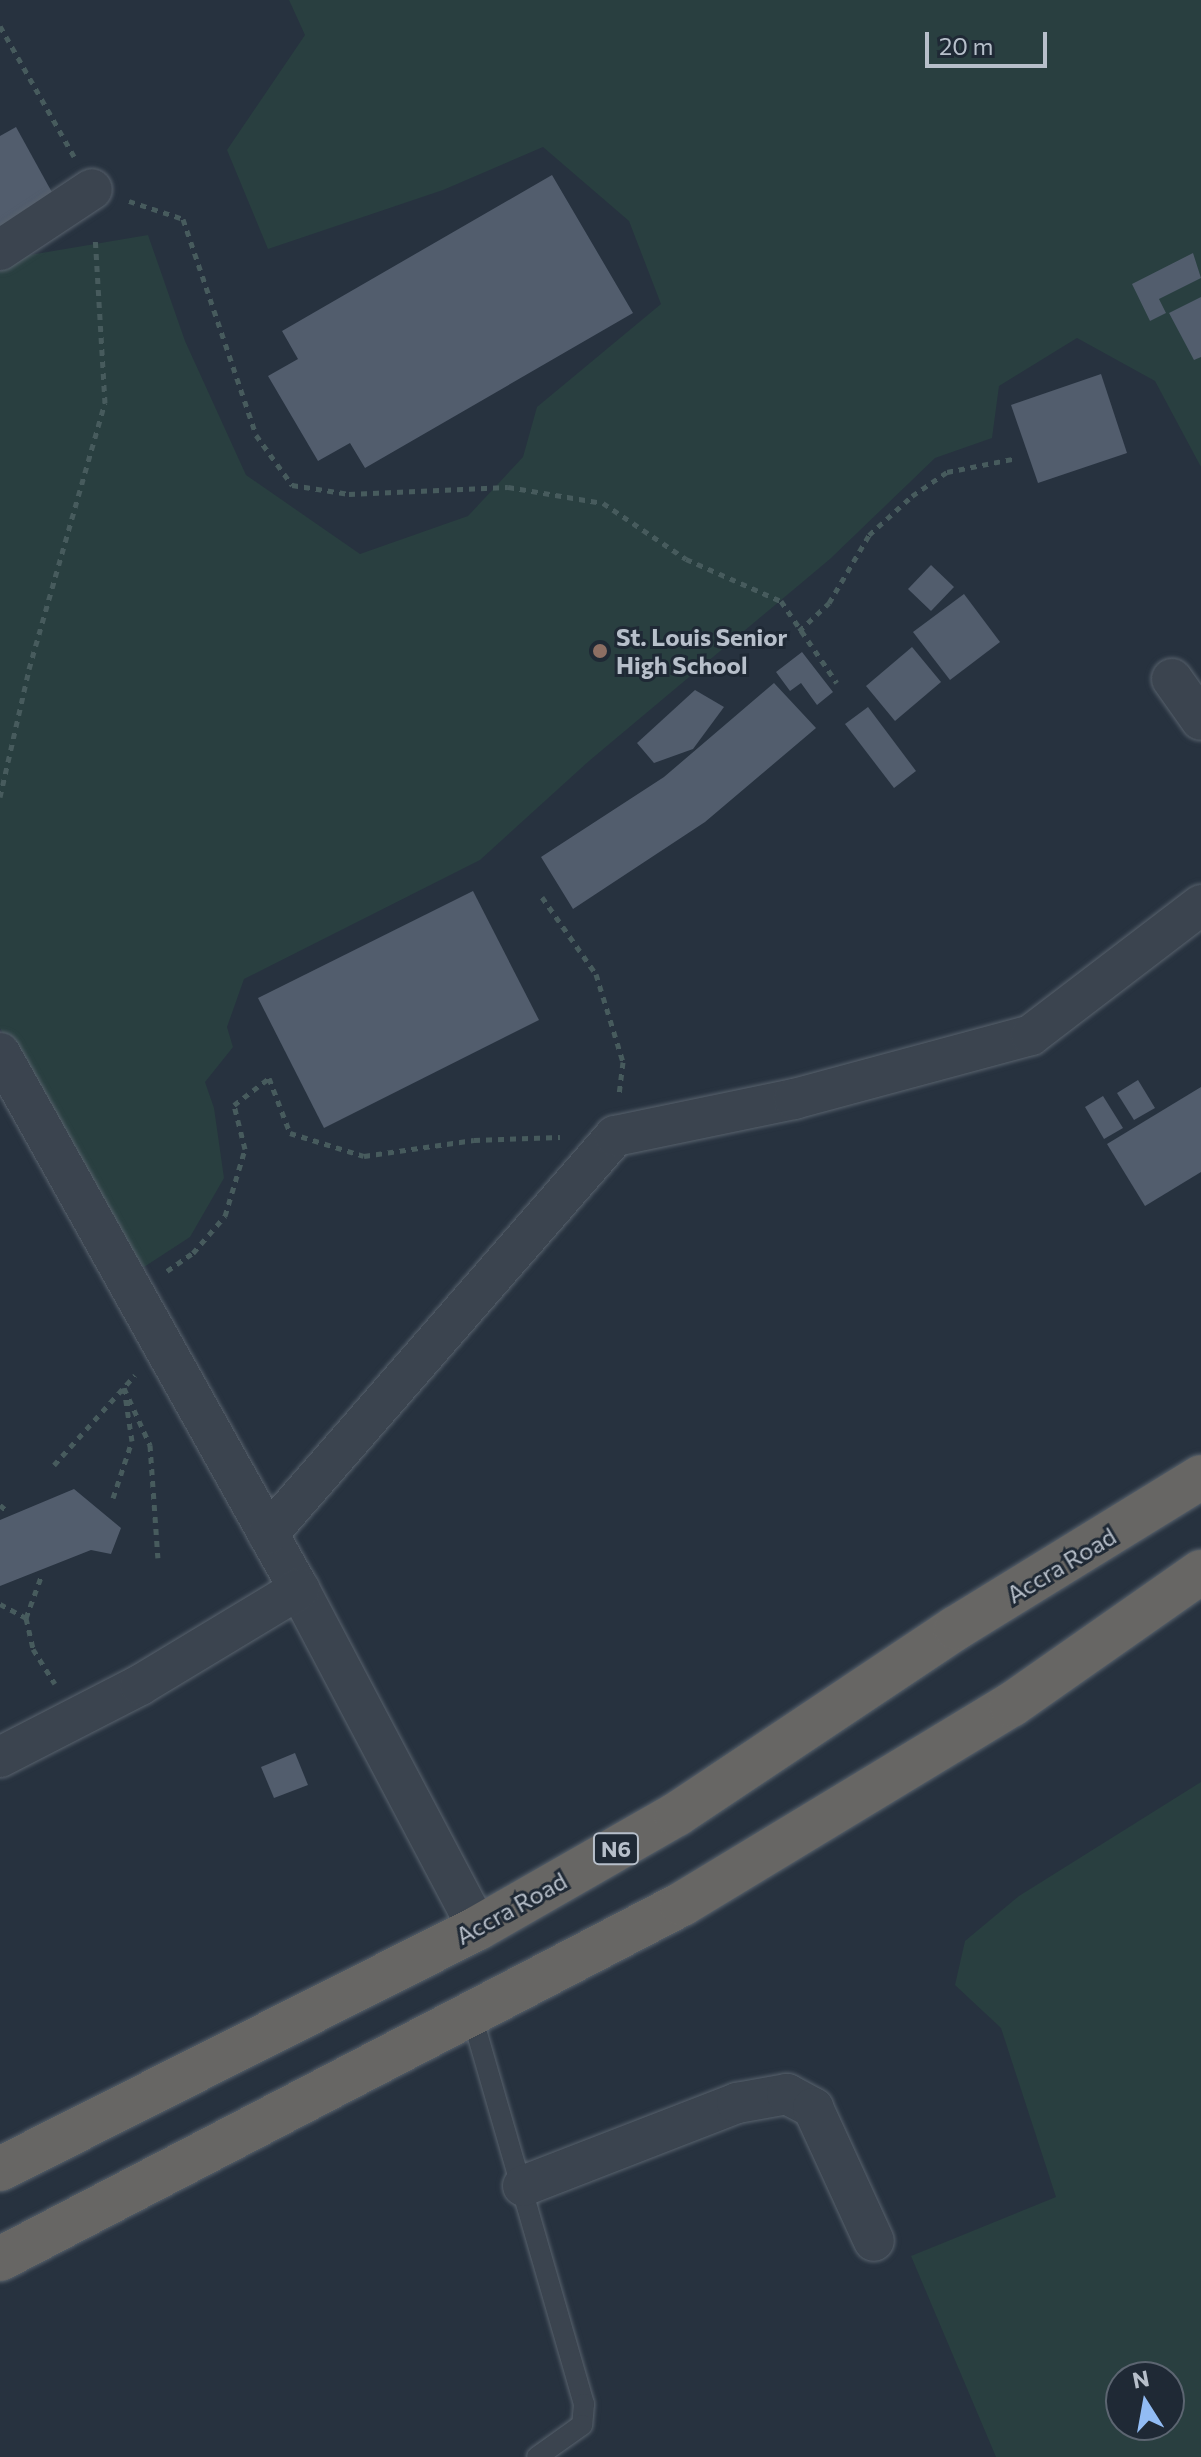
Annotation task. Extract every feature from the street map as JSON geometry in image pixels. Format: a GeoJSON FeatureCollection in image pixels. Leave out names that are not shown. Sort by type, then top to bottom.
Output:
{"type":"FeatureCollection","features":[{"type":"Feature","properties":{"kind":"highway","name":"Accra Road"},"geometry":{"type":"LineString","coordinates":[[0,2169],[478,1928],[677,1814],[956,1628],[1201,1477]]}},
{"type":"Feature","properties":{"kind":"highway"},"geometry":{"type":"LineString","coordinates":[[0,2259],[682,1904],[898,1777],[1201,1572]]}},
{"type":"Feature","properties":{"kind":"street"},"geometry":{"type":"LineString","coordinates":[[0,250],[92,189]]}},
{"type":"Feature","properties":{"kind":"street"},"geometry":{"type":"LineString","coordinates":[[1172,679],[1201,720]]}},
{"type":"Feature","properties":{"kind":"street"},"geometry":{"type":"LineString","coordinates":[[268,1534],[615,1136],[794,1099],[1031,1035],[1201,905]]}},
{"type":"Feature","properties":{"kind":"street"},"geometry":{"type":"LineString","coordinates":[[0,1053],[299,1589],[478,1928]]}},
{"type":"Feature","properties":{"kind":"street"},"geometry":{"type":"LineString","coordinates":[[0,1757],[80,1716],[299,1589]]}},
{"type":"Feature","properties":{"kind":"street"},"geometry":{"type":"LineString","coordinates":[[523,2186],[737,2103],[787,2094],[813,2108],[874,2241]]}},
{"type":"Feature","properties":{"kind":"lane"},"geometry":{"type":"LineString","coordinates":[[472,2016],[584,2404],[582,2425],[537,2457]]}},
{"type":"Feature","properties":{"kind":"path"},"geometry":{"type":"LineString","coordinates":[[0,26],[92,189],[105,403],[29,669],[0,797]]}},
{"type":"Feature","properties":{"kind":"path"},"geometry":{"type":"LineString","coordinates":[[92,189],[183,219],[256,435],[292,485],[349,494],[508,487],[603,503],[686,559],[781,601],[837,683]]}},
{"type":"Feature","properties":{"kind":"path"},"geometry":{"type":"LineString","coordinates":[[799,631],[829,603],[869,535],[912,496],[947,472],[1017,458]]}},
{"type":"Feature","properties":{"kind":"path"},"geometry":{"type":"LineString","coordinates":[[128,1284],[162,1274],[193,1253],[225,1216],[245,1149],[234,1105],[269,1078],[290,1133],[364,1156],[474,1140],[615,1136],[623,1062],[596,974],[542,897]]}},
{"type":"Feature","properties":{"kind":"path"},"geometry":{"type":"LineString","coordinates":[[54,1465],[163,1345]]}},
{"type":"Feature","properties":{"kind":"path"},"geometry":{"type":"LineString","coordinates":[[113,1498],[132,1441],[124,1388]]}},
{"type":"Feature","properties":{"kind":"path"},"geometry":{"type":"LineString","coordinates":[[124,1388],[150,1445],[158,1558]]}},
{"type":"Feature","properties":{"kind":"path"},"geometry":{"type":"LineString","coordinates":[[0,1505],[6,1510]]}},
{"type":"Feature","properties":{"kind":"path"},"geometry":{"type":"LineString","coordinates":[[41,1577],[26,1618],[33,1649],[80,1716]]}},
{"type":"Feature","properties":{"kind":"path"},"geometry":{"type":"LineString","coordinates":[[0,1604],[26,1618]]}},
{"type":"Feature","properties":{"kind":"green space"},"geometry":{"type":"Polygon","coordinates":[[[289,0],[1201,0],[1201,467],[1155,381],[1077,338],[999,386],[992,438],[935,458],[830,559],[589,761],[480,860],[244,979],[227,1027],[233,1047],[205,1082],[214,1108],[224,1178],[190,1237],[144,1267],[119,1237],[0,1028],[0,260],[148,235],[185,341],[246,475],[360,554],[468,516],[523,457],[537,407],[661,304],[629,221],[543,147],[443,190],[268,249],[227,150],[305,35],[289,0]]]}},
{"type":"Feature","properties":{"kind":"green space"},"geometry":{"type":"Polygon","coordinates":[[[1201,1782],[1201,2457],[996,2457],[911,2256],[1056,2197],[1001,2028],[955,1985],[965,1941],[1019,1896],[1201,1782]]]}},
{"type":"Feature","properties":{"kind":"building"},"geometry":{"type":"Polygon","coordinates":[[[16,127],[54,196],[0,226],[0,136],[16,127]]]}},
{"type":"Feature","properties":{"kind":"building"},"geometry":{"type":"Polygon","coordinates":[[[552,175],[633,313],[365,468],[350,443],[318,461],[268,376],[298,359],[282,331],[552,175]]]}},
{"type":"Feature","properties":{"kind":"building"},"geometry":{"type":"Polygon","coordinates":[[[1193,253],[1201,278],[1159,299],[1166,313],[1150,321],[1132,284],[1193,253]]]}},
{"type":"Feature","properties":{"kind":"building"},"geometry":{"type":"Polygon","coordinates":[[[1201,297],[1201,357],[1194,360],[1169,313],[1201,297]]]}},
{"type":"Feature","properties":{"kind":"building"},"geometry":{"type":"Polygon","coordinates":[[[1101,374],[1127,453],[1038,483],[1011,405],[1101,374]]]}},
{"type":"Feature","properties":{"kind":"building"},"geometry":{"type":"Polygon","coordinates":[[[931,565],[954,587],[931,611],[908,589],[931,565]]]}},
{"type":"Feature","properties":{"kind":"building"},"geometry":{"type":"Polygon","coordinates":[[[964,594],[1000,642],[950,680],[913,632],[964,594]]]}},
{"type":"Feature","properties":{"kind":"building"},"geometry":{"type":"Polygon","coordinates":[[[912,647],[941,682],[895,721],[866,686],[912,647]]]}},
{"type":"Feature","properties":{"kind":"building"},"geometry":{"type":"Polygon","coordinates":[[[802,652],[833,692],[817,705],[801,683],[790,691],[776,672],[802,652]]]}},
{"type":"Feature","properties":{"kind":"building"},"geometry":{"type":"Polygon","coordinates":[[[774,683],[816,728],[705,822],[573,909],[541,857],[664,777],[774,683]]]}},
{"type":"Feature","properties":{"kind":"building"},"geometry":{"type":"Polygon","coordinates":[[[695,690],[724,707],[693,749],[654,763],[637,743],[695,690]]]}},
{"type":"Feature","properties":{"kind":"building"},"geometry":{"type":"Polygon","coordinates":[[[868,707],[916,771],[894,788],[845,724],[868,707]]]}},
{"type":"Feature","properties":{"kind":"building"},"geometry":{"type":"Polygon","coordinates":[[[473,891],[539,1020],[324,1128],[258,998],[473,891]]]}},
{"type":"Feature","properties":{"kind":"building"},"geometry":{"type":"Polygon","coordinates":[[[1138,1080],[1155,1108],[1134,1120],[1117,1093],[1138,1080]]]}},
{"type":"Feature","properties":{"kind":"building"},"geometry":{"type":"Polygon","coordinates":[[[1201,1087],[1201,1172],[1145,1206],[1107,1144],[1201,1087]]]}},
{"type":"Feature","properties":{"kind":"building"},"geometry":{"type":"Polygon","coordinates":[[[1103,1096],[1123,1128],[1104,1139],[1085,1107],[1103,1096]]]}},
{"type":"Feature","properties":{"kind":"building"},"geometry":{"type":"Polygon","coordinates":[[[74,1489],[121,1528],[111,1554],[91,1550],[0,1586],[0,1520],[74,1489]]]}},
{"type":"Feature","properties":{"kind":"building"},"geometry":{"type":"Polygon","coordinates":[[[295,1753],[308,1785],[274,1798],[261,1767],[295,1753]]]}},
{"type":"Feature","properties":{"kind":"place","name":"St. Louis Senior High School"},"geometry":{"type":"Point","coordinates":[600,651]}}]}
